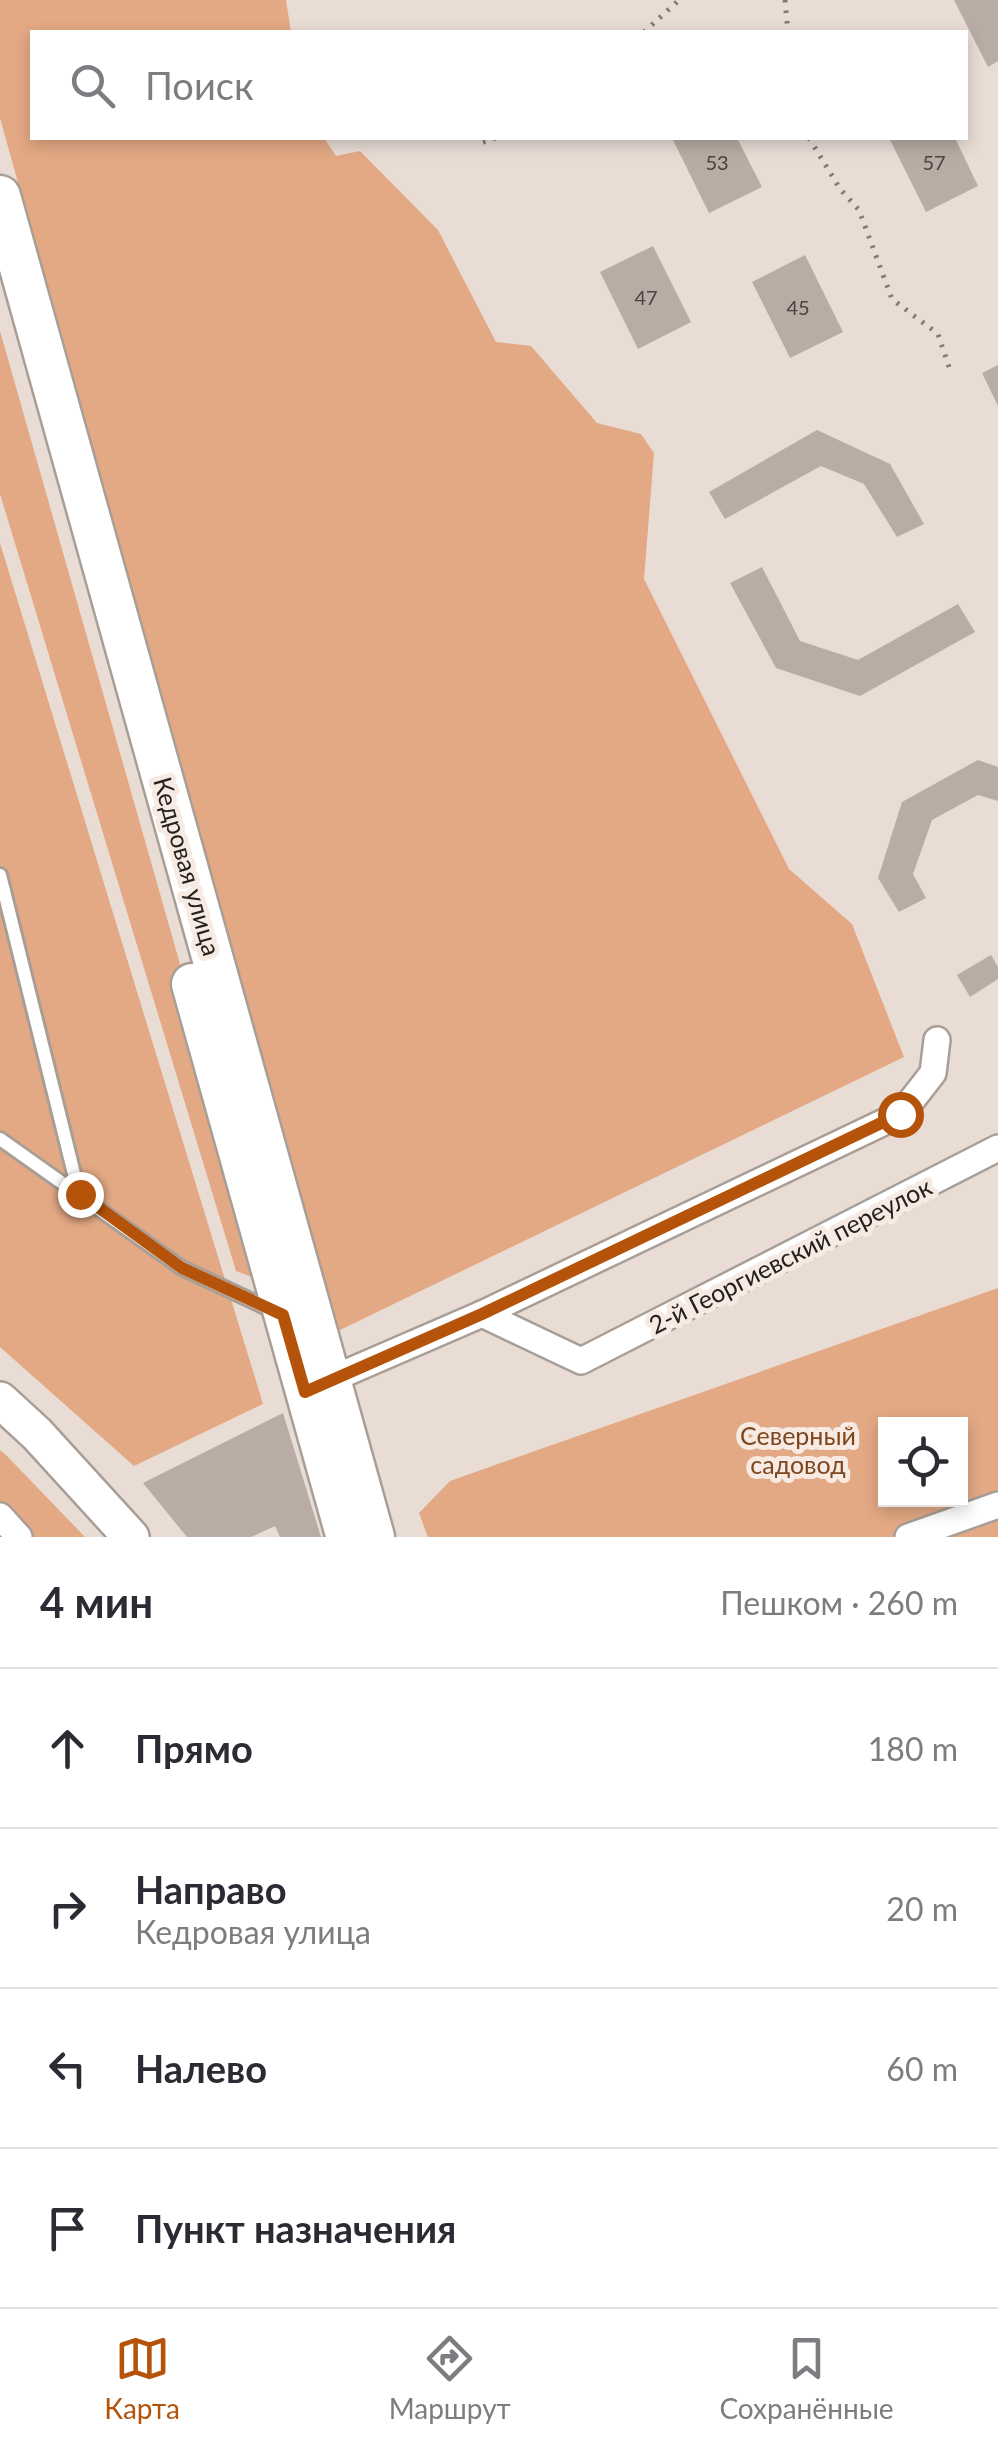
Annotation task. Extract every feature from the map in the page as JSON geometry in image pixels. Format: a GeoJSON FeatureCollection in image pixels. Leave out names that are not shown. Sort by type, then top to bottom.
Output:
{"type":"FeatureCollection","features":[{"type":"Feature","properties":{"kind":"main road","name":"Кедровая улица"},"geometry":{"type":"LineString","coordinates":[[0,196],[318,1385],[346,1537]]}},
{"type":"Feature","properties":{"kind":"main road","name":"Кедровая улица"},"geometry":{"type":"LineString","coordinates":[[0,297],[283,1315],[318,1385],[374,1537]]}},
{"type":"Feature","properties":{"kind":"street"},"geometry":{"type":"LineString","coordinates":[[318,1385],[482,1314],[900,1114],[933,1073],[937,1040]]}},
{"type":"Feature","properties":{"kind":"street","name":"2-й Георгиевский переулок"},"geometry":{"type":"LineString","coordinates":[[482,1314],[582,1361],[998,1148]]}},
{"type":"Feature","properties":{"kind":"street"},"geometry":{"type":"LineString","coordinates":[[0,1400],[37,1434],[131,1537]]}},
{"type":"Feature","properties":{"kind":"street"},"geometry":{"type":"LineString","coordinates":[[908,1537],[998,1505]]}},
{"type":"Feature","properties":{"kind":"street"},"geometry":{"type":"LineString","coordinates":[[0,1516],[18,1537]]}},
{"type":"Feature","properties":{"kind":"lane"},"geometry":{"type":"LineString","coordinates":[[0,875],[80,1194]]}},
{"type":"Feature","properties":{"kind":"lane"},"geometry":{"type":"LineString","coordinates":[[0,1139],[182,1268],[283,1315]]}},
{"type":"Feature","properties":{"kind":"path"},"geometry":{"type":"LineString","coordinates":[[646,30],[679,0]]}},
{"type":"Feature","properties":{"kind":"path"},"geometry":{"type":"LineString","coordinates":[[784,0],[788,30]]}},
{"type":"Feature","properties":{"kind":"path"},"geometry":{"type":"LineString","coordinates":[[484,142],[490,140]]}},
{"type":"Feature","properties":{"kind":"path"},"geometry":{"type":"LineString","coordinates":[[810,140],[840,189],[859,210],[892,299],[938,334],[950,370]]}},
{"type":"Feature","properties":{"kind":"green space"},"geometry":{"type":"Polygon","coordinates":[[[0,0],[286,0],[291,30],[30,30],[30,140],[325,140],[336,156],[360,151],[438,230],[496,342],[531,346],[597,423],[641,434],[654,453],[644,579],[789,869],[852,924],[904,1057],[338,1331],[0,118],[0,0]]]}},
{"type":"Feature","properties":{"kind":"green space"},"geometry":{"type":"Polygon","coordinates":[[[0,331],[271,1284],[236,1271],[0,494],[0,331]]]}},
{"type":"Feature","properties":{"kind":"green space"},"geometry":{"type":"Polygon","coordinates":[[[0,543],[263,1404],[134,1466],[0,1347],[0,543]]]}},
{"type":"Feature","properties":{"kind":"green space","name":"Северный садовод"},"geometry":{"type":"Polygon","coordinates":[[[998,1288],[998,1537],[428,1537],[419,1513],[450,1481],[998,1288]]]}},
{"type":"Feature","properties":{"kind":"green space"},"geometry":{"type":"Polygon","coordinates":[[[0,1450],[85,1537],[12,1537],[0,1524],[0,1450]]]}},
{"type":"Feature","properties":{"kind":"building"},"geometry":{"type":"Polygon","coordinates":[[[954,0],[998,0],[998,61],[988,67],[954,0]]]}},
{"type":"Feature","properties":{"kind":"building"},"geometry":{"type":"Polygon","coordinates":[[[673,140],[738,140],[762,187],[709,213],[673,140]]]}},
{"type":"Feature","properties":{"kind":"building"},"geometry":{"type":"Polygon","coordinates":[[[890,140],[956,140],[978,186],[926,212],[890,140]]]}},
{"type":"Feature","properties":{"kind":"building"},"geometry":{"type":"Polygon","coordinates":[[[653,246],[691,322],[638,349],[600,272],[653,246]]]}},
{"type":"Feature","properties":{"kind":"building"},"geometry":{"type":"Polygon","coordinates":[[[805,255],[843,332],[790,358],[752,282],[805,255]]]}},
{"type":"Feature","properties":{"kind":"building"},"geometry":{"type":"Polygon","coordinates":[[[998,365],[998,406],[982,373],[998,365]]]}},
{"type":"Feature","properties":{"kind":"building"},"geometry":{"type":"Polygon","coordinates":[[[817,430],[890,464],[924,524],[897,537],[864,484],[821,466],[725,519],[709,492],[817,430]]]}},
{"type":"Feature","properties":{"kind":"building"},"geometry":{"type":"Polygon","coordinates":[[[762,567],[800,641],[858,660],[958,604],[975,632],[860,696],[776,668],[730,583],[762,567]]]}},
{"type":"Feature","properties":{"kind":"building"},"geometry":{"type":"Polygon","coordinates":[[[978,760],[998,767],[998,801],[978,795],[932,820],[913,874],[926,898],[899,912],[878,878],[902,802],[978,760]]]}},
{"type":"Feature","properties":{"kind":"building"},"geometry":{"type":"Polygon","coordinates":[[[991,955],[998,967],[998,979],[970,997],[957,975],[991,955]]]}},
{"type":"Feature","properties":{"kind":"building"},"geometry":{"type":"Polygon","coordinates":[[[283,1413],[321,1537],[280,1537],[275,1526],[251,1537],[187,1537],[143,1483],[283,1413]]]}},
{"type":"Feature","properties":{"kind":"route"},"geometry":{"type":"LineString","coordinates":[[80,1194],[182,1268],[283,1315],[305,1392],[482,1314],[900,1114]]}}]}
